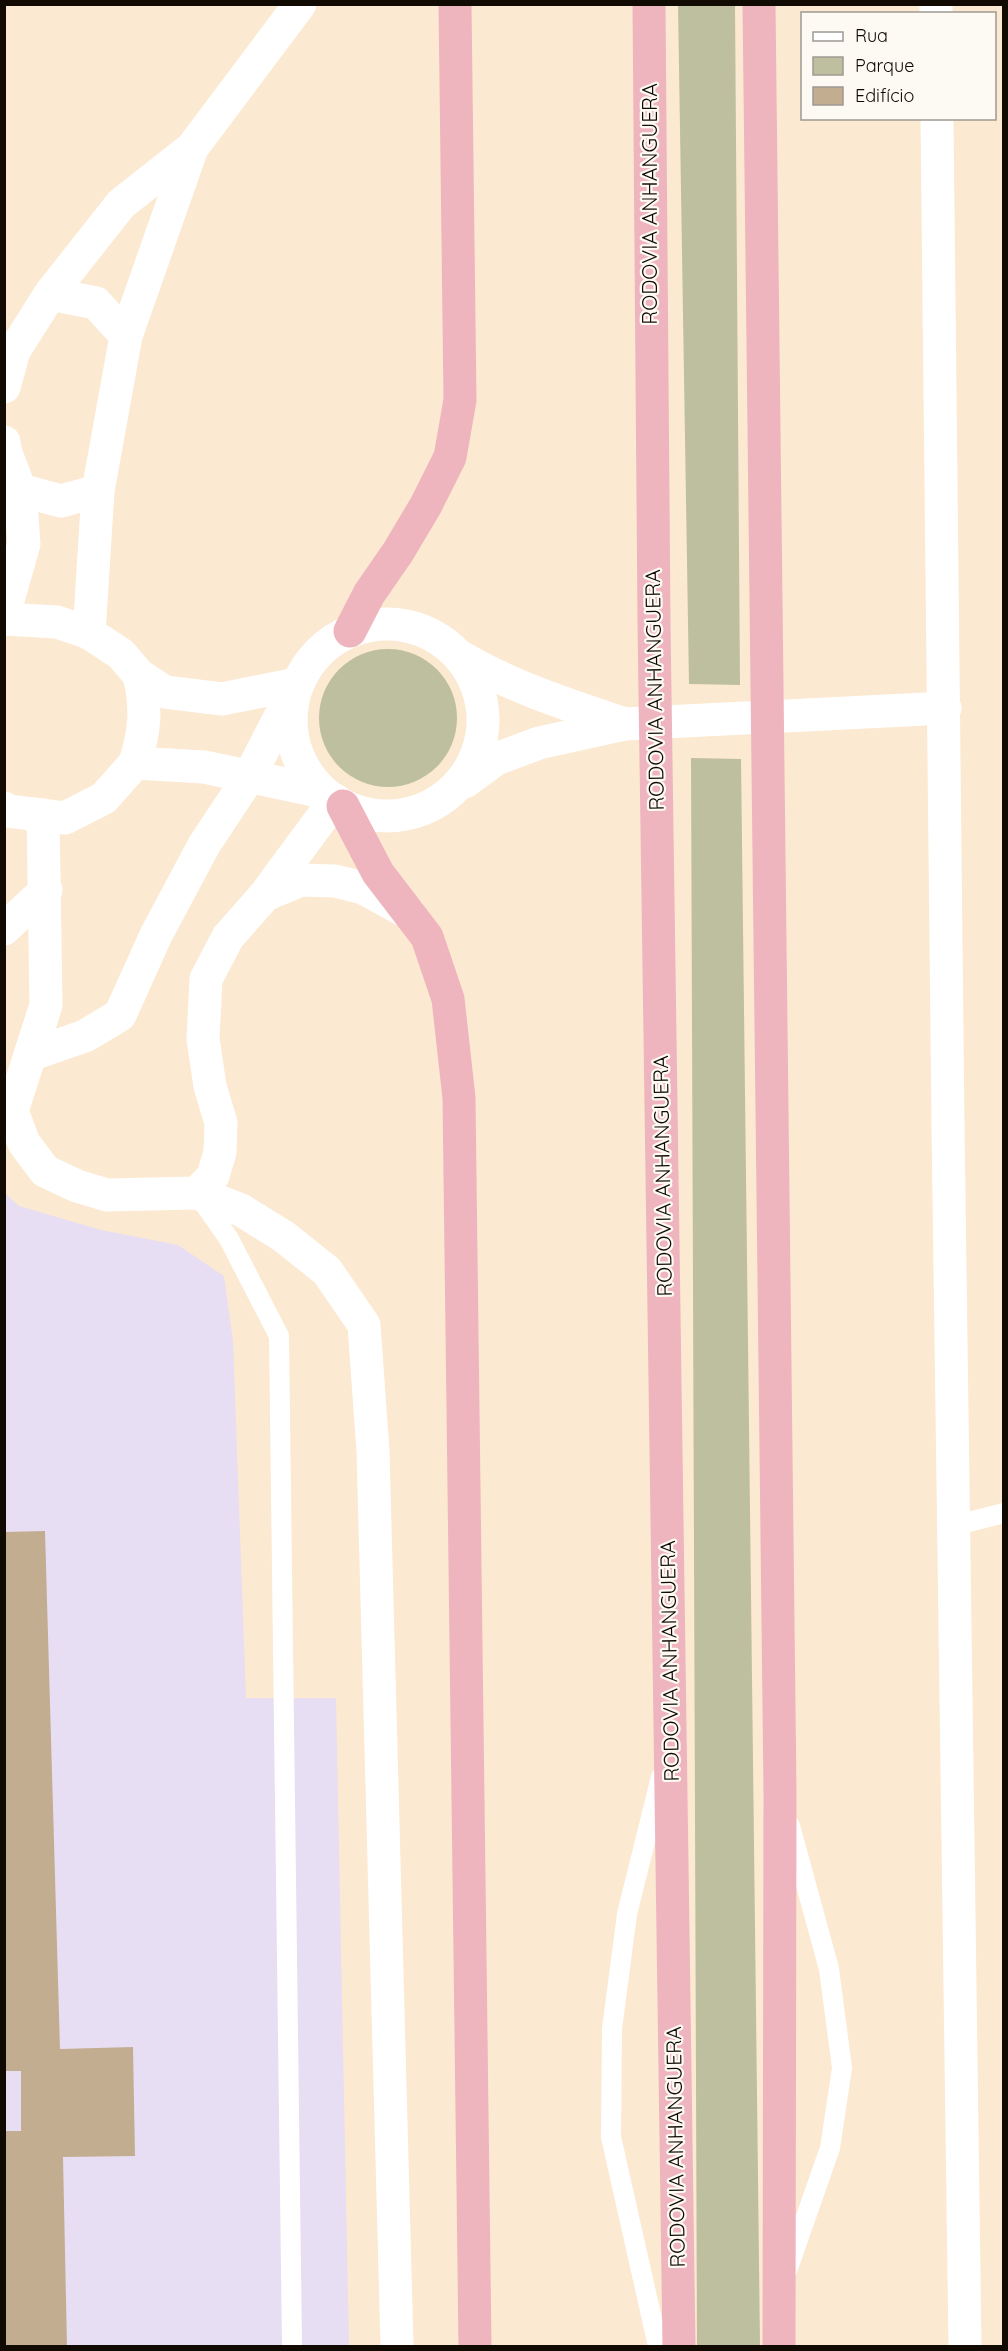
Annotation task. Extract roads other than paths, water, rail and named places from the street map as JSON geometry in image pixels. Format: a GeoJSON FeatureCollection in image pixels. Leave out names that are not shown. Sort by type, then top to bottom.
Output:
{"type":"FeatureCollection","features":[{"type":"Feature","properties":{"kind":"highway"},"geometry":{"type":"LineString","coordinates":[[350,631],[369,594],[399,552],[450,457],[460,400],[455,4]]}},
{"type":"Feature","properties":{"kind":"highway","name":"RODOVIA ANHANGUERA"},"geometry":{"type":"LineString","coordinates":[[649,4],[654,623],[679,2346]]}},
{"type":"Feature","properties":{"kind":"highway"},"geometry":{"type":"LineString","coordinates":[[759,4],[780,1792],[779,2346]]}},
{"type":"Feature","properties":{"kind":"highway"},"geometry":{"type":"LineString","coordinates":[[334,799],[378,873],[427,936],[448,999],[459,1098],[475,2346]]}},
{"type":"Feature","properties":{"kind":"street"},"geometry":{"type":"LineString","coordinates":[[4,387],[14,351],[51,294],[121,204],[192,148],[300,4]]}},
{"type":"Feature","properties":{"kind":"street"},"geometry":{"type":"LineString","coordinates":[[937,120],[965,2346]]}},
{"type":"Feature","properties":{"kind":"street"},"geometry":{"type":"LineString","coordinates":[[89,633],[98,490],[126,336],[192,148]]}},
{"type":"Feature","properties":{"kind":"street"},"geometry":{"type":"LineString","coordinates":[[51,294],[96,303],[126,336]]}},
{"type":"Feature","properties":{"kind":"street"},"geometry":{"type":"LineString","coordinates":[[4,442],[20,490],[24,544],[4,614]]}},
{"type":"Feature","properties":{"kind":"street"},"geometry":{"type":"LineString","coordinates":[[20,490],[61,501],[98,490]]}},
{"type":"Feature","properties":{"kind":"street"},"geometry":{"type":"LineString","coordinates":[[4,619],[57,622],[89,633],[121,654],[139,675],[165,692],[222,699],[297,684]]}},
{"type":"Feature","properties":{"kind":"street"},"geometry":{"type":"LineString","coordinates":[[20,1061],[85,1036],[120,1015],[156,935],[204,844],[249,777],[310,662],[328,644],[350,631],[379,624],[409,626],[436,637],[459,656],[493,676],[537,694],[625,724]]}},
{"type":"Feature","properties":{"kind":"street"},"geometry":{"type":"LineString","coordinates":[[454,790],[472,767],[482,739],[483,729],[483,710],[476,681],[459,656]]}},
{"type":"Feature","properties":{"kind":"street"},"geometry":{"type":"LineString","coordinates":[[4,808],[65,818],[104,798],[135,763],[144,735],[145,702],[139,675]]}},
{"type":"Feature","properties":{"kind":"street"},"geometry":{"type":"LineString","coordinates":[[297,684],[291,713],[293,742],[304,769],[334,799]]}},
{"type":"Feature","properties":{"kind":"street"},"geometry":{"type":"LineString","coordinates":[[135,763],[204,767],[334,799],[371,815],[401,816],[429,807],[496,759],[539,743],[625,724],[945,708]]}},
{"type":"Feature","properties":{"kind":"street"},"geometry":{"type":"LineString","coordinates":[[197,1193],[213,1176],[220,1152],[221,1123],[210,1086],[203,1039],[207,979],[228,937],[265,895],[334,799]]}},
{"type":"Feature","properties":{"kind":"street"},"geometry":{"type":"LineString","coordinates":[[43,815],[46,890],[46,1005],[20,1061],[8,1110],[24,1143],[45,1172],[77,1186],[107,1195],[197,1193],[241,1210],[283,1236],[327,1271],[364,1325],[374,1451],[397,2346]]}},
{"type":"Feature","properties":{"kind":"street"},"geometry":{"type":"LineString","coordinates":[[265,895],[301,880],[335,881],[363,888],[409,913]]}},
{"type":"Feature","properties":{"kind":"street"},"geometry":{"type":"LineString","coordinates":[[4,929],[46,890]]}},
{"type":"Feature","properties":{"kind":"lane"},"geometry":{"type":"LineString","coordinates":[[197,1193],[229,1239],[279,1336],[292,2346]]}},
{"type":"Feature","properties":{"kind":"lane"},"geometry":{"type":"LineString","coordinates":[[954,1526],[1004,1514]]}},
{"type":"Feature","properties":{"kind":"lane"},"geometry":{"type":"LineString","coordinates":[[658,2346],[611,2137],[612,2041],[627,1914],[671,1734]]}},
{"type":"Feature","properties":{"kind":"lane"},"geometry":{"type":"LineString","coordinates":[[778,2296],[830,2148],[842,2068],[829,1969],[780,1792]]}}]}
